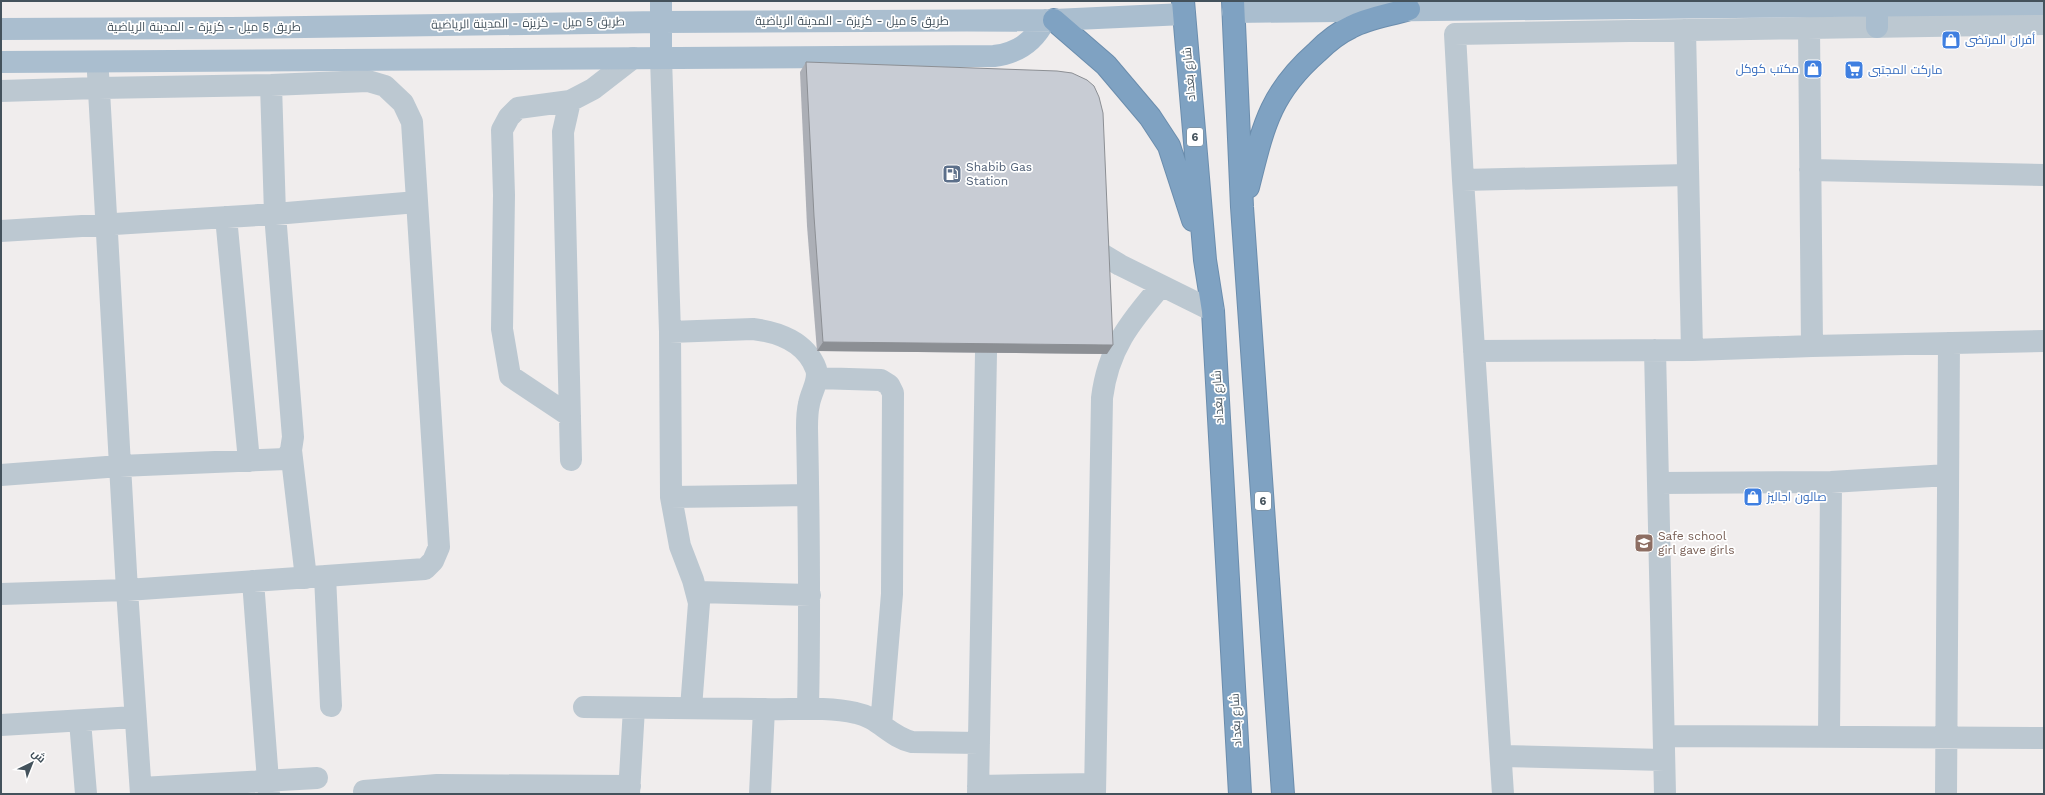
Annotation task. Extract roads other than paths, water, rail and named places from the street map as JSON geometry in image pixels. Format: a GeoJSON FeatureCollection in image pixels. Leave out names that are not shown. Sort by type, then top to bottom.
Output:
{"type":"FeatureCollection","features":[{"type":"Feature","properties":{"kind":"highway","name":"شارع بغداد"},"geometry":{"type":"LineString","coordinates":[[1184,7],[1205,260],[1213,311],[1240,794]]}},
{"type":"Feature","properties":{"kind":"highway","name":"6"},"geometry":{"type":"LineString","coordinates":[[1233,7],[1242,207],[1283,794]]}},
{"type":"Feature","properties":{"kind":"highway"},"geometry":{"type":"LineString","coordinates":[[1242,207],[1264,126],[1273,103],[1302,64],[1334,37],[1352,26],[1409,9]]}},
{"type":"Feature","properties":{"kind":"highway"},"geometry":{"type":"LineString","coordinates":[[1050,20],[1106,65],[1150,117],[1169,146],[1205,260]]}},
{"type":"Feature","properties":{"kind":"main road"},"geometry":{"type":"LineString","coordinates":[[1233,7],[1877,17],[2044,4]]}},
{"type":"Feature","properties":{"kind":"main road","name":"طريق 5 ميل - كزيزة - المدينة الرياضية"},"geometry":{"type":"LineString","coordinates":[[1,29],[230,28],[661,11],[1050,20],[1184,7]]}},
{"type":"Feature","properties":{"kind":"main road"},"geometry":{"type":"LineString","coordinates":[[661,11],[661,58]]}},
{"type":"Feature","properties":{"kind":"main road"},"geometry":{"type":"LineString","coordinates":[[1,62],[661,58],[817,67],[994,64],[1007,54],[1030,42],[1050,20]]}},
{"type":"Feature","properties":{"kind":"main road"},"geometry":{"type":"LineString","coordinates":[[230,28],[233,60]]}},
{"type":"Feature","properties":{"kind":"street"},"geometry":{"type":"LineString","coordinates":[[1503,794],[1462,180],[1455,34],[1808,28],[1877,17],[2044,24]]}},
{"type":"Feature","properties":{"kind":"street"},"geometry":{"type":"LineString","coordinates":[[1808,28],[1812,346]]}},
{"type":"Feature","properties":{"kind":"street"},"geometry":{"type":"LineString","coordinates":[[1685,30],[1692,350]]}},
{"type":"Feature","properties":{"kind":"street"},"geometry":{"type":"LineString","coordinates":[[570,416],[510,376],[502,329],[504,196],[502,130],[509,117],[518,108],[570,101],[593,89],[633,58]]}},
{"type":"Feature","properties":{"kind":"street"},"geometry":{"type":"LineString","coordinates":[[661,58],[670,332],[671,497],[680,546],[697,592],[699,603],[691,708]]}},
{"type":"Feature","properties":{"kind":"street"},"geometry":{"type":"LineString","coordinates":[[98,61],[134,717],[141,791],[269,788],[317,778]]}},
{"type":"Feature","properties":{"kind":"street"},"geometry":{"type":"LineString","coordinates":[[1,91],[271,85],[368,81],[385,86],[403,103],[412,122],[439,547],[433,561],[425,569],[127,590],[1,594]]}},
{"type":"Feature","properties":{"kind":"street"},"geometry":{"type":"LineString","coordinates":[[271,85],[275,214],[293,437],[291,450],[316,577],[331,706]]}},
{"type":"Feature","properties":{"kind":"street"},"geometry":{"type":"LineString","coordinates":[[570,101],[563,132],[571,460]]}},
{"type":"Feature","properties":{"kind":"street"},"geometry":{"type":"LineString","coordinates":[[1810,170],[2044,175]]}},
{"type":"Feature","properties":{"kind":"street"},"geometry":{"type":"LineString","coordinates":[[1462,180],[1688,174]]}},
{"type":"Feature","properties":{"kind":"street"},"geometry":{"type":"LineString","coordinates":[[1,231],[275,214],[417,202]]}},
{"type":"Feature","properties":{"kind":"street"},"geometry":{"type":"LineString","coordinates":[[226,217],[250,461]]}},
{"type":"Feature","properties":{"kind":"street"},"geometry":{"type":"LineString","coordinates":[[1066,233],[1120,265],[1213,311]]}},
{"type":"Feature","properties":{"kind":"street"},"geometry":{"type":"LineString","coordinates":[[986,353],[978,790],[1095,789],[1102,406],[1104,384],[1112,356],[1121,336],[1161,286]]}},
{"type":"Feature","properties":{"kind":"street"},"geometry":{"type":"LineString","coordinates":[[670,332],[753,329],[778,334],[790,339],[805,352],[816,369],[817,378],[807,415],[810,595],[808,709]]}},
{"type":"Feature","properties":{"kind":"street"},"geometry":{"type":"LineString","coordinates":[[1474,351],[1692,350],[2044,341]]}},
{"type":"Feature","properties":{"kind":"street"},"geometry":{"type":"LineString","coordinates":[[1946,794],[1949,343]]}},
{"type":"Feature","properties":{"kind":"street"},"geometry":{"type":"LineString","coordinates":[[1655,350],[1665,794]]}},
{"type":"Feature","properties":{"kind":"street"},"geometry":{"type":"LineString","coordinates":[[817,378],[881,380],[889,385],[893,393],[892,594],[881,726]]}},
{"type":"Feature","properties":{"kind":"street"},"geometry":{"type":"LineString","coordinates":[[1,475],[120,466],[286,459],[291,450]]}},
{"type":"Feature","properties":{"kind":"street"},"geometry":{"type":"LineString","coordinates":[[1658,483],[1831,482],[1948,475]]}},
{"type":"Feature","properties":{"kind":"street"},"geometry":{"type":"LineString","coordinates":[[1830,737],[1831,482]]}},
{"type":"Feature","properties":{"kind":"street"},"geometry":{"type":"LineString","coordinates":[[671,497],[808,495]]}},
{"type":"Feature","properties":{"kind":"street"},"geometry":{"type":"LineString","coordinates":[[253,581],[269,788]]}},
{"type":"Feature","properties":{"kind":"street"},"geometry":{"type":"LineString","coordinates":[[697,592],[810,595]]}},
{"type":"Feature","properties":{"kind":"street"},"geometry":{"type":"LineString","coordinates":[[584,707],[808,709],[857,713],[874,720],[895,736],[912,742],[979,743]]}},
{"type":"Feature","properties":{"kind":"street"},"geometry":{"type":"LineString","coordinates":[[364,791],[629,790],[634,708]]}},
{"type":"Feature","properties":{"kind":"street"},"geometry":{"type":"LineString","coordinates":[[760,794],[764,709]]}},
{"type":"Feature","properties":{"kind":"street"},"geometry":{"type":"LineString","coordinates":[[1,725],[134,717]]}},
{"type":"Feature","properties":{"kind":"street"},"geometry":{"type":"LineString","coordinates":[[80,720],[86,794]]}},
{"type":"Feature","properties":{"kind":"street"},"geometry":{"type":"LineString","coordinates":[[1664,736],[2044,738]]}},
{"type":"Feature","properties":{"kind":"street"},"geometry":{"type":"LineString","coordinates":[[1500,756],[1664,760]]}},
{"type":"Feature","properties":{"kind":"place","name":"أفران المرتضى"},"geometry":{"type":"Point","coordinates":[1951,40]}},
{"type":"Feature","properties":{"kind":"place","name":"مكتب كوكل"},"geometry":{"type":"Point","coordinates":[1813,69]}},
{"type":"Feature","properties":{"kind":"place","name":"ماركت المجتبى"},"geometry":{"type":"Point","coordinates":[1854,70]}},
{"type":"Feature","properties":{"kind":"place","name":"Shabib Gas Station"},"geometry":{"type":"Point","coordinates":[952,174]}},
{"type":"Feature","properties":{"kind":"place","name":"صالون اجاليز"},"geometry":{"type":"Point","coordinates":[1753,497]}},
{"type":"Feature","properties":{"kind":"place","name":"Safe school girl gave girls"},"geometry":{"type":"Point","coordinates":[1644,543]}}]}
